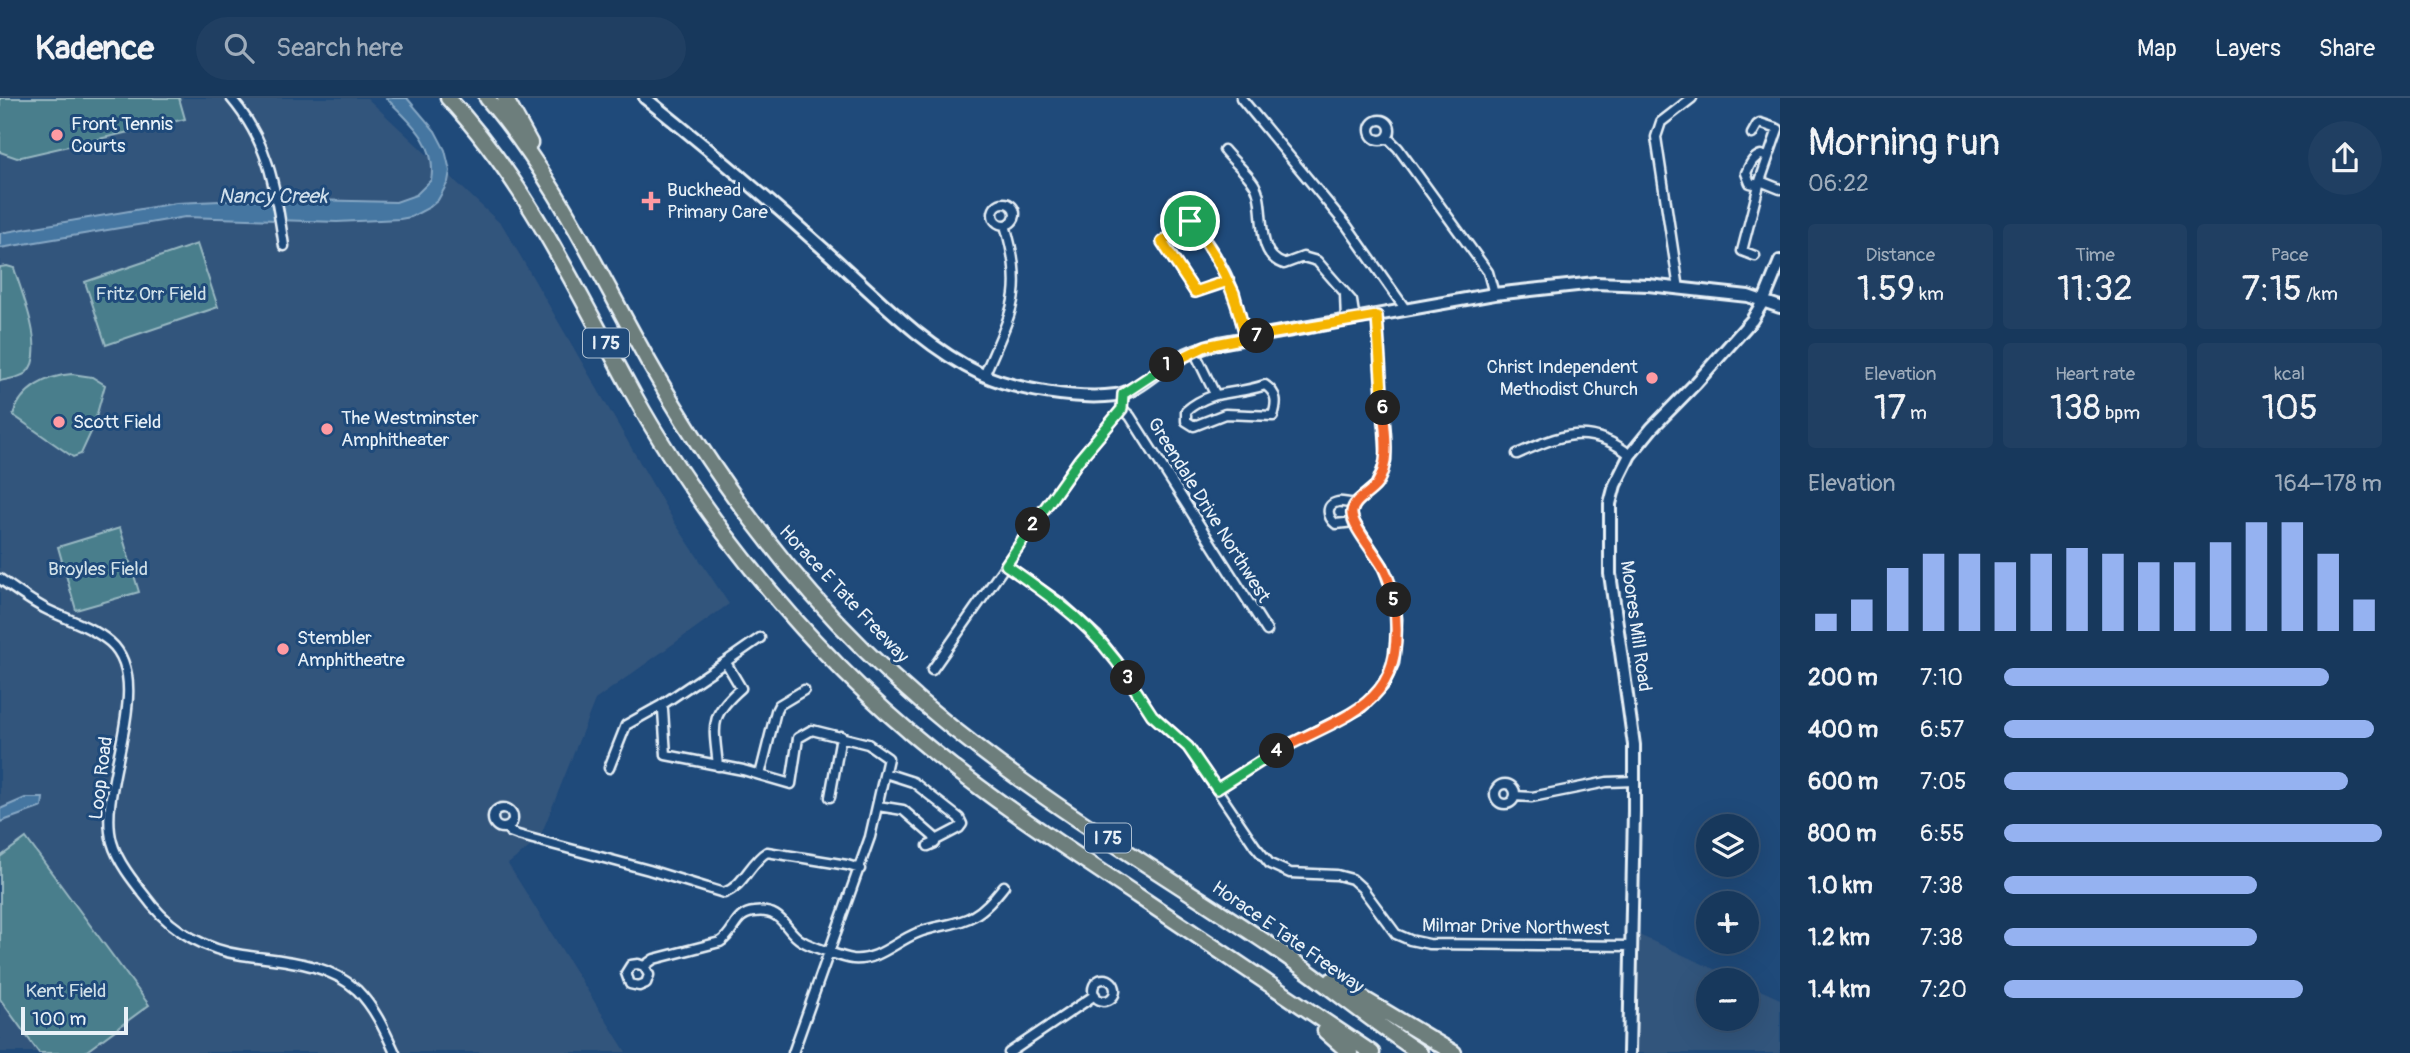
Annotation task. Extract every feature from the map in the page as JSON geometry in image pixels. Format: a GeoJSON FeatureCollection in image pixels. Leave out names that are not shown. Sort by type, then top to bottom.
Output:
{"type":"FeatureCollection","features":[{"type":"Feature","properties":{"kind":"highway","name":"I 75"},"geometry":{"type":"LineString","coordinates":[[449,98],[502,163],[527,202],[637,401],[695,491],[738,551],[797,621],[885,709],[968,779],[1372,1053]]}},
{"type":"Feature","properties":{"kind":"highway","name":"Horace E Tate Freeway"},"geometry":{"type":"LineString","coordinates":[[487,98],[541,170],[659,380],[704,454],[789,568],[858,643],[902,685],[980,751],[1279,951],[1420,1053]]}},
{"type":"Feature","properties":{"kind":"highway"},"geometry":{"type":"LineString","coordinates":[[505,98],[531,145],[541,170]]}},
{"type":"Feature","properties":{"kind":"highway"},"geometry":{"type":"LineString","coordinates":[[1279,951],[1454,1053]]}},
{"type":"Feature","properties":{"kind":"highway"},"geometry":{"type":"LineString","coordinates":[[1290,999],[1350,1053]]}},
{"type":"Feature","properties":{"kind":"main road"},"geometry":{"type":"LineString","coordinates":[[645,98],[733,168],[909,325],[945,353],[984,376],[1054,393],[1123,394],[1194,351],[1246,338],[1494,294],[1595,283],[1748,296],[1780,307]]}},
{"type":"Feature","properties":{"kind":"main road","name":"Moores Mill Road"},"geometry":{"type":"LineString","coordinates":[[1629,1053],[1634,781],[1632,721],[1613,602],[1608,548],[1612,495],[1630,455],[1652,428],[1731,346],[1764,300],[1780,261]]}},
{"type":"Feature","properties":{"kind":"street"},"geometry":{"type":"LineString","coordinates":[[231,98],[258,136],[265,153],[284,246]]}},
{"type":"Feature","properties":{"kind":"street"},"geometry":{"type":"LineString","coordinates":[[1241,98],[1347,226],[1406,310]]}},
{"type":"Feature","properties":{"kind":"street"},"geometry":{"type":"LineString","coordinates":[[1679,289],[1656,137],[1661,121],[1692,98]]}},
{"type":"Feature","properties":{"kind":"street"},"geometry":{"type":"LineString","coordinates":[[1742,251],[1759,183],[1779,126],[1760,122],[1752,134]]}},
{"type":"Feature","properties":{"kind":"street"},"geometry":{"type":"LineString","coordinates":[[1387,137],[1398,148],[1488,272],[1494,294]]}},
{"type":"Feature","properties":{"kind":"street"},"geometry":{"type":"LineString","coordinates":[[1224,150],[1255,185],[1265,244],[1275,259],[1284,264],[1303,257],[1317,261],[1345,294],[1350,320]]}},
{"type":"Feature","properties":{"kind":"street"},"geometry":{"type":"LineString","coordinates":[[1768,157],[1757,156],[1752,161],[1746,173],[1749,183],[1780,189]]}},
{"type":"Feature","properties":{"kind":"street"},"geometry":{"type":"LineString","coordinates":[[1174,201],[1218,260],[1234,293],[1246,338]]}},
{"type":"Feature","properties":{"kind":"street"},"geometry":{"type":"LineString","coordinates":[[1190,221],[1162,242],[1195,292],[1228,281]]}},
{"type":"Feature","properties":{"kind":"street"},"geometry":{"type":"LineString","coordinates":[[984,376],[1010,315],[1016,292],[1015,263],[1004,225]]}},
{"type":"Feature","properties":{"kind":"street"},"geometry":{"type":"LineString","coordinates":[[1730,251],[1742,251],[1755,256]]}},
{"type":"Feature","properties":{"kind":"street"},"geometry":{"type":"LineString","coordinates":[[1354,522],[1336,524],[1328,513],[1336,502],[1355,503],[1367,495],[1376,485],[1386,460],[1377,316]]}},
{"type":"Feature","properties":{"kind":"street"},"geometry":{"type":"LineString","coordinates":[[1194,351],[1215,394]]}},
{"type":"Feature","properties":{"kind":"street"},"geometry":{"type":"LineString","coordinates":[[1265,386],[1273,391],[1277,402],[1273,416],[1225,414],[1194,426],[1186,421],[1186,411],[1197,402],[1215,394],[1265,386]]}},
{"type":"Feature","properties":{"kind":"street"},"geometry":{"type":"LineString","coordinates":[[932,670],[1079,460],[1122,409],[1123,394]]}},
{"type":"Feature","properties":{"kind":"street","name":"Greendale Drive Northwest"},"geometry":{"type":"LineString","coordinates":[[1122,409],[1130,416],[1266,631]]}},
{"type":"Feature","properties":{"kind":"street"},"geometry":{"type":"LineString","coordinates":[[1517,454],[1559,437],[1584,434],[1609,440],[1630,455]]}},
{"type":"Feature","properties":{"kind":"street"},"geometry":{"type":"LineString","coordinates":[[1006,565],[1062,604],[1088,626],[1117,661],[1152,715],[1188,747],[1217,789],[1278,750],[1360,709],[1377,695],[1388,678],[1396,648],[1394,598],[1383,566],[1354,522],[1352,513],[1355,503]]}},
{"type":"Feature","properties":{"kind":"street","name":"Loop Road"},"geometry":{"type":"LineString","coordinates":[[0,579],[45,609],[66,617],[110,643],[124,663],[129,703],[114,773],[109,825],[112,844],[153,907],[202,944],[239,955],[310,964],[338,977],[357,990],[380,1020],[395,1053]]}},
{"type":"Feature","properties":{"kind":"street"},"geometry":{"type":"LineString","coordinates":[[609,768],[626,725],[660,706],[760,638]]}},
{"type":"Feature","properties":{"kind":"street"},"geometry":{"type":"LineString","coordinates":[[718,766],[714,724],[725,702],[741,688],[729,666],[724,663]]}},
{"type":"Feature","properties":{"kind":"street"},"geometry":{"type":"LineString","coordinates":[[760,775],[779,705],[804,690]]}},
{"type":"Feature","properties":{"kind":"street"},"geometry":{"type":"LineString","coordinates":[[660,706],[663,710],[666,755],[791,784],[798,738],[812,730],[868,744],[888,758],[860,869],[793,1053]]}},
{"type":"Feature","properties":{"kind":"street"},"geometry":{"type":"LineString","coordinates":[[830,797],[841,736]]}},
{"type":"Feature","properties":{"kind":"street"},"geometry":{"type":"LineString","coordinates":[[885,773],[913,782],[959,818],[962,824],[959,828],[928,846]]}},
{"type":"Feature","properties":{"kind":"street"},"geometry":{"type":"LineString","coordinates":[[1515,796],[1532,797],[1607,782],[1634,781]]}},
{"type":"Feature","properties":{"kind":"street","name":"Milmar Drive Northwest"},"geometry":{"type":"LineString","coordinates":[[1217,789],[1270,864],[1290,873],[1346,877],[1362,888],[1393,931],[1410,940],[1437,945],[1631,946]]}},
{"type":"Feature","properties":{"kind":"street"},"geometry":{"type":"LineString","coordinates":[[878,806],[903,810],[936,840]]}},
{"type":"Feature","properties":{"kind":"street"},"geometry":{"type":"LineString","coordinates":[[508,827],[510,832],[519,835],[724,893],[738,884],[762,855],[768,852],[860,869]]}},
{"type":"Feature","properties":{"kind":"street"},"geometry":{"type":"LineString","coordinates":[[644,966],[654,959],[720,942],[727,938],[736,920],[744,914],[756,911],[771,913],[782,920],[803,942],[853,959],[876,956],[918,932],[971,918],[985,908],[1004,886]]}},
{"type":"Feature","properties":{"kind":"street"},"geometry":{"type":"LineString","coordinates":[[1009,1053],[1095,995]]}},
{"type":"Feature","properties":{"kind":"shaded area"},"geometry":{"type":"Polygon","coordinates":[[[0,98],[367,98],[503,226],[675,523],[729,604],[595,700],[539,840],[508,864],[626,1052],[0,1052],[0,98]]]}},
{"type":"Feature","properties":{"kind":"shaded area"},"geometry":{"type":"Polygon","coordinates":[[[386,98],[407,98],[435,131],[445,150],[450,171],[448,182],[438,200],[411,217],[337,222],[185,217],[0,248],[0,233],[176,203],[266,199],[396,202],[416,195],[431,180],[430,155],[420,134],[386,98]]]}},
{"type":"Feature","properties":{"kind":"shaded area"},"geometry":{"type":"Polygon","coordinates":[[[25,798],[43,798],[42,807],[0,822],[0,809],[25,798]]]}},
{"type":"Feature","properties":{"kind":"shaded area"},"geometry":{"type":"Polygon","coordinates":[[[1628,930],[1712,968],[1696,968],[1696,1031],[1759,1031],[1759,989],[1780,999],[1780,1053],[1634,1053],[1628,930]]]}},
{"type":"Feature","properties":{"kind":"green space","name":"Front Tennis Courts"},"geometry":{"type":"Polygon","coordinates":[[[0,98],[179,98],[185,119],[17,158],[0,152],[0,98]]]}},
{"type":"Feature","properties":{"kind":"green space","name":"Fritz Orr Field"},"geometry":{"type":"Polygon","coordinates":[[[197,244],[218,307],[106,345],[85,282],[197,244]]]}},
{"type":"Feature","properties":{"kind":"green space"},"geometry":{"type":"Polygon","coordinates":[[[0,267],[14,268],[27,306],[34,337],[34,352],[32,364],[26,373],[0,381],[0,267]]]}},
{"type":"Feature","properties":{"kind":"green space","name":"Scott Field"},"geometry":{"type":"Polygon","coordinates":[[[72,374],[92,377],[105,385],[93,428],[81,454],[73,457],[13,415],[22,397],[36,385],[53,377],[72,374]]]}},
{"type":"Feature","properties":{"kind":"green space","name":"Broyles Field"},"geometry":{"type":"Polygon","coordinates":[[[120,528],[139,592],[76,610],[58,547],[120,528]]]}},
{"type":"Feature","properties":{"kind":"green space","name":"Kent Field"},"geometry":{"type":"Polygon","coordinates":[[[26,838],[149,1005],[84,1053],[39,1053],[0,999],[0,857],[26,838]]]}},
{"type":"Feature","properties":{"kind":"place","name":"Front Tennis Courts"},"geometry":{"type":"Point","coordinates":[57,135]}},
{"type":"Feature","properties":{"kind":"place","name":"Buckhead Primary Care"},"geometry":{"type":"Point","coordinates":[651,201]}},
{"type":"Feature","properties":{"kind":"place","name":"Christ Independent Methodist Church"},"geometry":{"type":"Point","coordinates":[1652,378]}},
{"type":"Feature","properties":{"kind":"place","name":"Scott Field"},"geometry":{"type":"Point","coordinates":[59,422]}},
{"type":"Feature","properties":{"kind":"place","name":"The Westminster Amphitheater"},"geometry":{"type":"Point","coordinates":[327,429]}},
{"type":"Feature","properties":{"kind":"place","name":"Stembler Amphitheatre"},"geometry":{"type":"Point","coordinates":[283,649]}},
{"type":"Feature","properties":{"kind":"route"},"geometry":{"type":"LineString","coordinates":[[1190,221],[1162,242],[1195,292],[1228,281],[1234,293],[1246,338],[1377,316],[1386,460],[1376,485],[1355,503],[1352,517],[1383,566],[1390,582],[1397,619],[1394,663],[1383,686],[1369,703],[1278,750],[1217,789],[1188,747],[1152,715],[1117,661],[1088,626],[1062,604],[1006,565],[1079,460],[1122,409],[1123,394],[1184,355],[1206,346],[1246,338],[1234,293],[1218,260],[1190,221]]}},
{"type":"Feature","properties":{"kind":"water label","name":"Nancy Creek"},"geometry":{"type":"Point","coordinates":[273,196]}}]}
